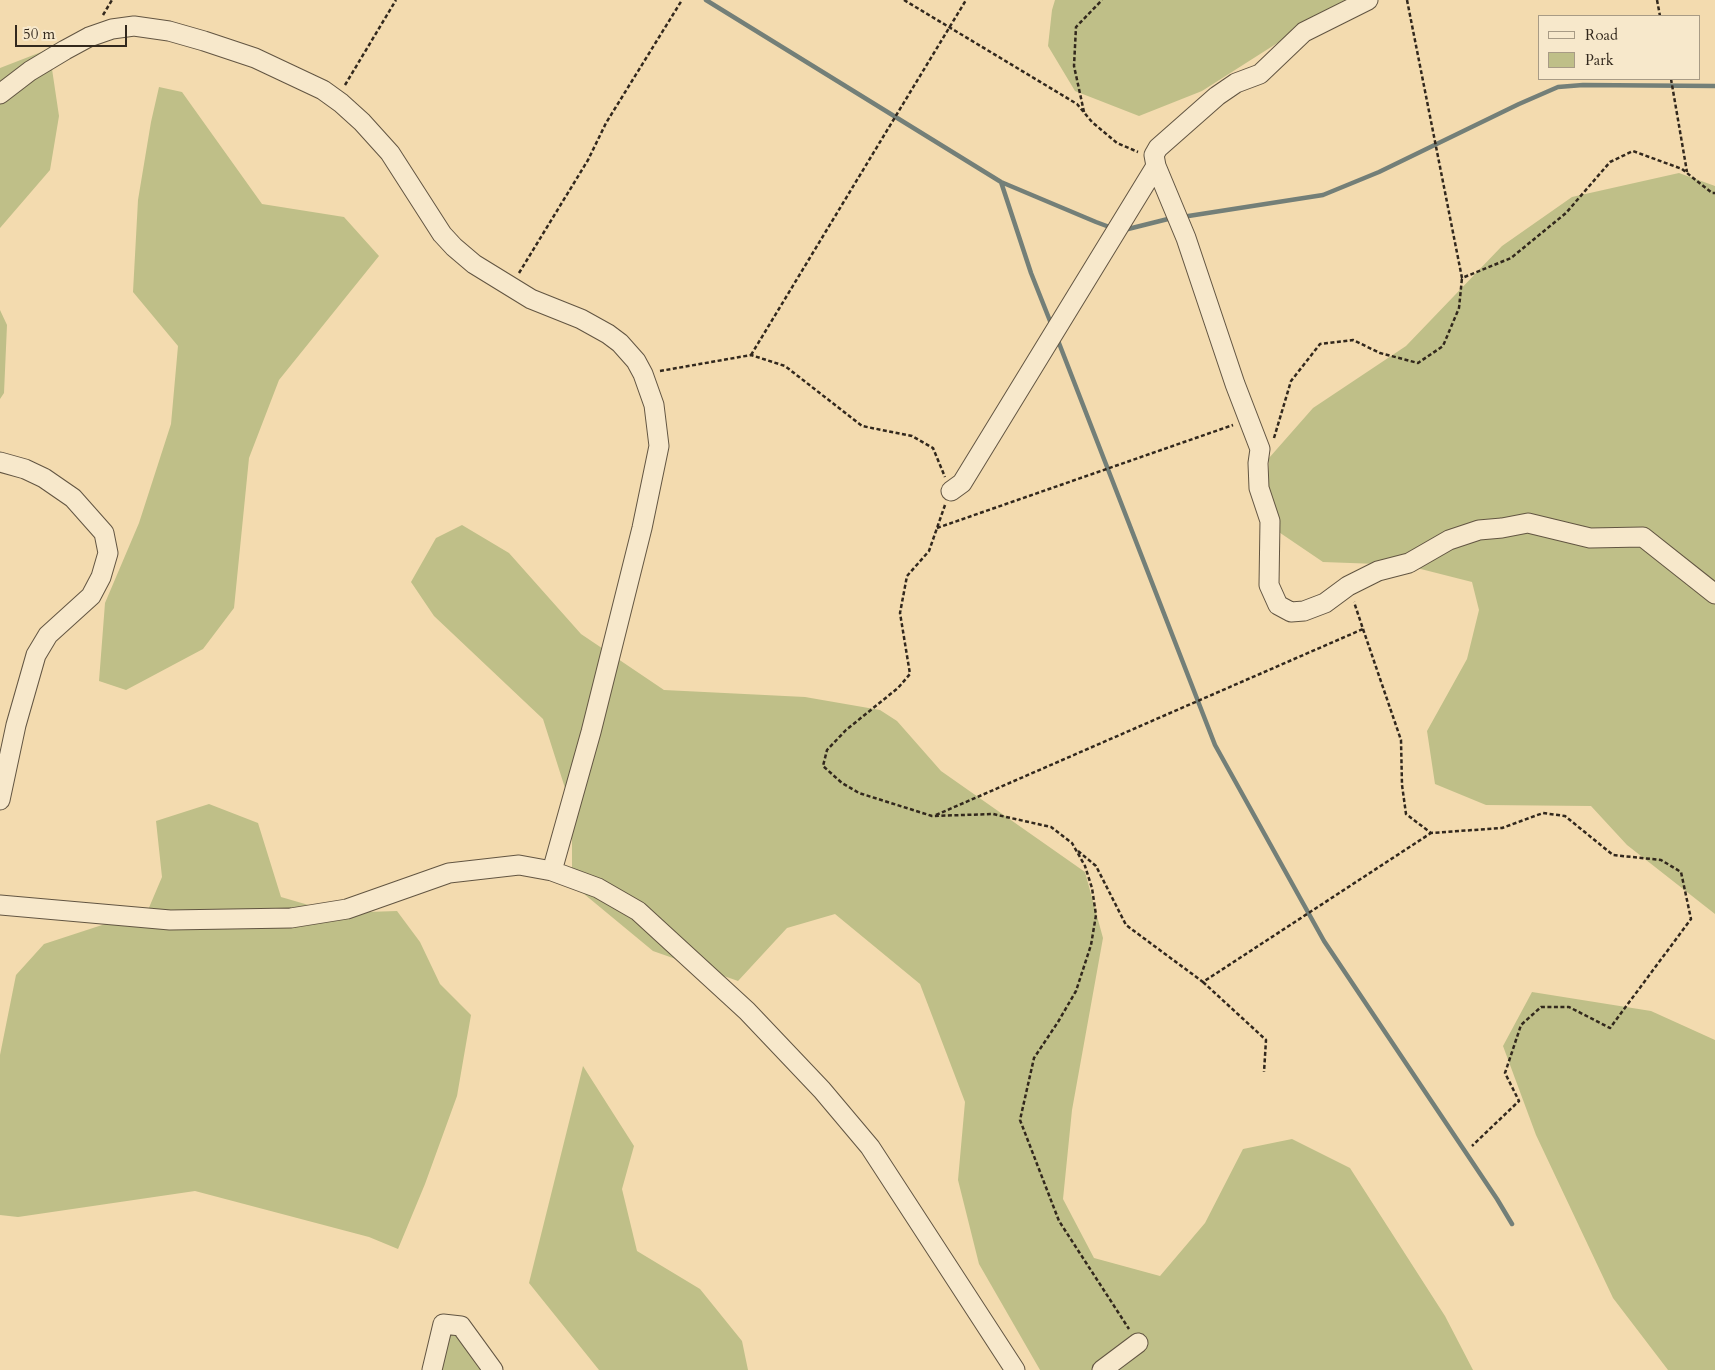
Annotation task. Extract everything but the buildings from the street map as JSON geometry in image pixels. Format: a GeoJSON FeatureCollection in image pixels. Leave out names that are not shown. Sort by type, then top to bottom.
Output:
{"type":"FeatureCollection","features":[{"type":"Feature","properties":{"kind":"street"},"geometry":{"type":"LineString","coordinates":[[951,491],[962,483],[1155,160],[1158,148],[1217,96],[1236,84],[1260,74],[1304,32],[1368,0]]}},
{"type":"Feature","properties":{"kind":"street"},"geometry":{"type":"LineString","coordinates":[[0,94],[30,71],[89,37],[112,29],[134,26],[169,31],[231,49],[304,80],[336,100],[362,122],[390,153],[442,234],[474,264],[531,299],[581,320],[608,334],[629,352],[643,374],[654,405],[660,446],[642,528],[591,732],[552,871]]}},
{"type":"Feature","properties":{"kind":"street"},"geometry":{"type":"LineString","coordinates":[[1155,160],[1186,238],[1235,384],[1260,449],[1258,463],[1259,488],[1270,521],[1269,585],[1278,605],[1291,612],[1304,611],[1325,603],[1348,586],[1378,571],[1409,564],[1449,540],[1479,530],[1502,528],[1528,522],[1590,538],[1643,537],[1715,594]]}},
{"type":"Feature","properties":{"kind":"street"},"geometry":{"type":"LineString","coordinates":[[0,462],[35,474],[73,498],[104,533],[108,553],[101,577],[91,596],[48,635],[36,656],[16,726],[0,800]]}},
{"type":"Feature","properties":{"kind":"street"},"geometry":{"type":"LineString","coordinates":[[0,906],[170,920],[290,918],[347,909],[450,873],[519,865],[552,871],[598,888],[638,911],[747,1011],[822,1090],[870,1147],[1015,1370]]}},
{"type":"Feature","properties":{"kind":"street"},"geometry":{"type":"LineString","coordinates":[[432,1370],[443,1324],[462,1326],[492,1370]]}},
{"type":"Feature","properties":{"kind":"street"},"geometry":{"type":"LineString","coordinates":[[1102,1370],[1138,1343]]}},
{"type":"Feature","properties":{"kind":"path"},"geometry":{"type":"LineString","coordinates":[[336,100],[396,0]]}},
{"type":"Feature","properties":{"kind":"path"},"geometry":{"type":"LineString","coordinates":[[511,286],[588,160],[606,123],[682,0]]}},
{"type":"Feature","properties":{"kind":"path"},"geometry":{"type":"LineString","coordinates":[[904,0],[1077,104],[1092,122],[1117,143],[1155,160]]}},
{"type":"Feature","properties":{"kind":"path"},"geometry":{"type":"LineString","coordinates":[[751,355],[966,0]]}},
{"type":"Feature","properties":{"kind":"path"},"geometry":{"type":"LineString","coordinates":[[1084,113],[1074,66],[1076,27],[1102,0]]}},
{"type":"Feature","properties":{"kind":"path"},"geometry":{"type":"LineString","coordinates":[[1260,449],[1275,437],[1292,381],[1320,344],[1353,340],[1380,353],[1418,363],[1443,346],[1459,308],[1462,278],[1407,0]]}},
{"type":"Feature","properties":{"kind":"path"},"geometry":{"type":"LineString","coordinates":[[1657,0],[1660,15]]}},
{"type":"Feature","properties":{"kind":"path"},"geometry":{"type":"LineString","coordinates":[[1671,80],[1688,174]]}},
{"type":"Feature","properties":{"kind":"path"},"geometry":{"type":"LineString","coordinates":[[1462,278],[1511,258],[1566,213],[1610,162],[1633,151],[1682,169],[1712,193],[1715,193]]}},
{"type":"Feature","properties":{"kind":"path"},"geometry":{"type":"LineString","coordinates":[[643,374],[751,355],[785,366],[862,426],[912,436],[933,448],[951,491],[929,551],[907,576],[900,613],[910,674],[898,688],[846,730],[827,750],[823,766],[842,783],[859,794],[932,816],[994,814],[1051,827],[1072,843],[1096,866],[1126,925],[1204,982],[1266,1040],[1264,1072]]}},
{"type":"Feature","properties":{"kind":"path"},"geometry":{"type":"LineString","coordinates":[[937,528],[1249,420]]}},
{"type":"Feature","properties":{"kind":"path"},"geometry":{"type":"LineString","coordinates":[[1348,586],[1401,740],[1402,785],[1406,814],[1431,833]]}},
{"type":"Feature","properties":{"kind":"path"},"geometry":{"type":"LineString","coordinates":[[932,816],[1363,629]]}},
{"type":"Feature","properties":{"kind":"path"},"geometry":{"type":"LineString","coordinates":[[1204,982],[1431,833],[1502,828],[1543,813],[1565,816],[1613,855],[1661,860],[1681,872],[1690,919],[1610,1028],[1569,1007],[1541,1007],[1521,1026],[1505,1073],[1519,1101],[1472,1146]]}},
{"type":"Feature","properties":{"kind":"path"},"geometry":{"type":"LineString","coordinates":[[1076,848],[1086,866],[1092,888],[1096,915],[1091,945],[1076,992],[1034,1058],[1020,1120],[1059,1221],[1138,1343]]}},
{"type":"Feature","properties":{"kind":"green space"},"geometry":{"type":"Polygon","coordinates":[[[1055,0],[1345,0],[1202,91],[1139,116],[1075,91],[1048,46],[1055,0]]]}},
{"type":"Feature","properties":{"kind":"green space"},"geometry":{"type":"Polygon","coordinates":[[[49,49],[59,116],[50,170],[0,228],[0,68],[49,49]]]}},
{"type":"Feature","properties":{"kind":"green space"},"geometry":{"type":"Polygon","coordinates":[[[159,87],[182,92],[262,204],[344,217],[379,256],[279,380],[249,458],[234,608],[203,649],[126,690],[99,681],[105,603],[139,523],[171,424],[178,346],[133,292],[138,200],[159,87]]]}},
{"type":"Feature","properties":{"kind":"green space"},"geometry":{"type":"Polygon","coordinates":[[[1679,173],[1715,186],[1715,914],[1627,845],[1591,806],[1486,805],[1435,784],[1427,731],[1467,659],[1479,610],[1472,582],[1405,565],[1323,562],[1267,524],[1269,458],[1313,408],[1406,346],[1502,246],[1572,197],[1679,173]]]}},
{"type":"Feature","properties":{"kind":"green space"},"geometry":{"type":"Polygon","coordinates":[[[0,310],[7,325],[4,393],[0,399],[0,310]]]}},
{"type":"Feature","properties":{"kind":"green space"},"geometry":{"type":"Polygon","coordinates":[[[462,525],[509,553],[581,634],[664,690],[805,697],[880,710],[897,721],[941,771],[1085,872],[1103,938],[1072,1110],[1063,1199],[1094,1258],[1160,1276],[1205,1223],[1243,1149],[1292,1139],[1350,1168],[1445,1316],[1473,1370],[1040,1370],[979,1264],[958,1180],[965,1102],[920,984],[835,914],[787,928],[738,981],[653,951],[572,884],[572,810],[543,719],[434,616],[411,582],[436,538],[462,525]]]}},
{"type":"Feature","properties":{"kind":"green space"},"geometry":{"type":"Polygon","coordinates":[[[209,804],[258,823],[281,897],[336,913],[397,911],[420,942],[440,984],[471,1015],[457,1096],[425,1184],[398,1249],[369,1237],[195,1191],[18,1217],[0,1215],[0,1055],[16,975],[44,944],[148,910],[162,877],[156,821],[209,804]]]}},
{"type":"Feature","properties":{"kind":"green space"},"geometry":{"type":"Polygon","coordinates":[[[1532,992],[1651,1011],[1715,1040],[1715,1370],[1668,1370],[1613,1298],[1536,1135],[1503,1046],[1532,992]]]}},
{"type":"Feature","properties":{"kind":"green space"},"geometry":{"type":"Polygon","coordinates":[[[583,1066],[634,1146],[622,1189],[637,1251],[700,1289],[742,1341],[748,1370],[599,1370],[529,1283],[583,1066]]]}},
{"type":"Feature","properties":{"kind":"green space"},"geometry":{"type":"Polygon","coordinates":[[[445,1326],[459,1328],[488,1370],[434,1370],[445,1326]]]}},
{"type":"Feature","properties":{"kind":"waterway"},"geometry":{"type":"LineString","coordinates":[[706,0],[1001,182],[1112,228]]}},
{"type":"Feature","properties":{"kind":"waterway"},"geometry":{"type":"LineString","coordinates":[[1182,217],[1323,195],[1379,172],[1558,87],[1583,85],[1715,86]]}},
{"type":"Feature","properties":{"kind":"waterway"},"geometry":{"type":"LineString","coordinates":[[1001,182],[1031,273],[1052,326]]}},
{"type":"Feature","properties":{"kind":"waterway"},"geometry":{"type":"LineString","coordinates":[[1124,230],[1172,218]]}},
{"type":"Feature","properties":{"kind":"waterway"},"geometry":{"type":"LineString","coordinates":[[1057,338],[1215,745],[1324,941],[1512,1224]]}}]}
